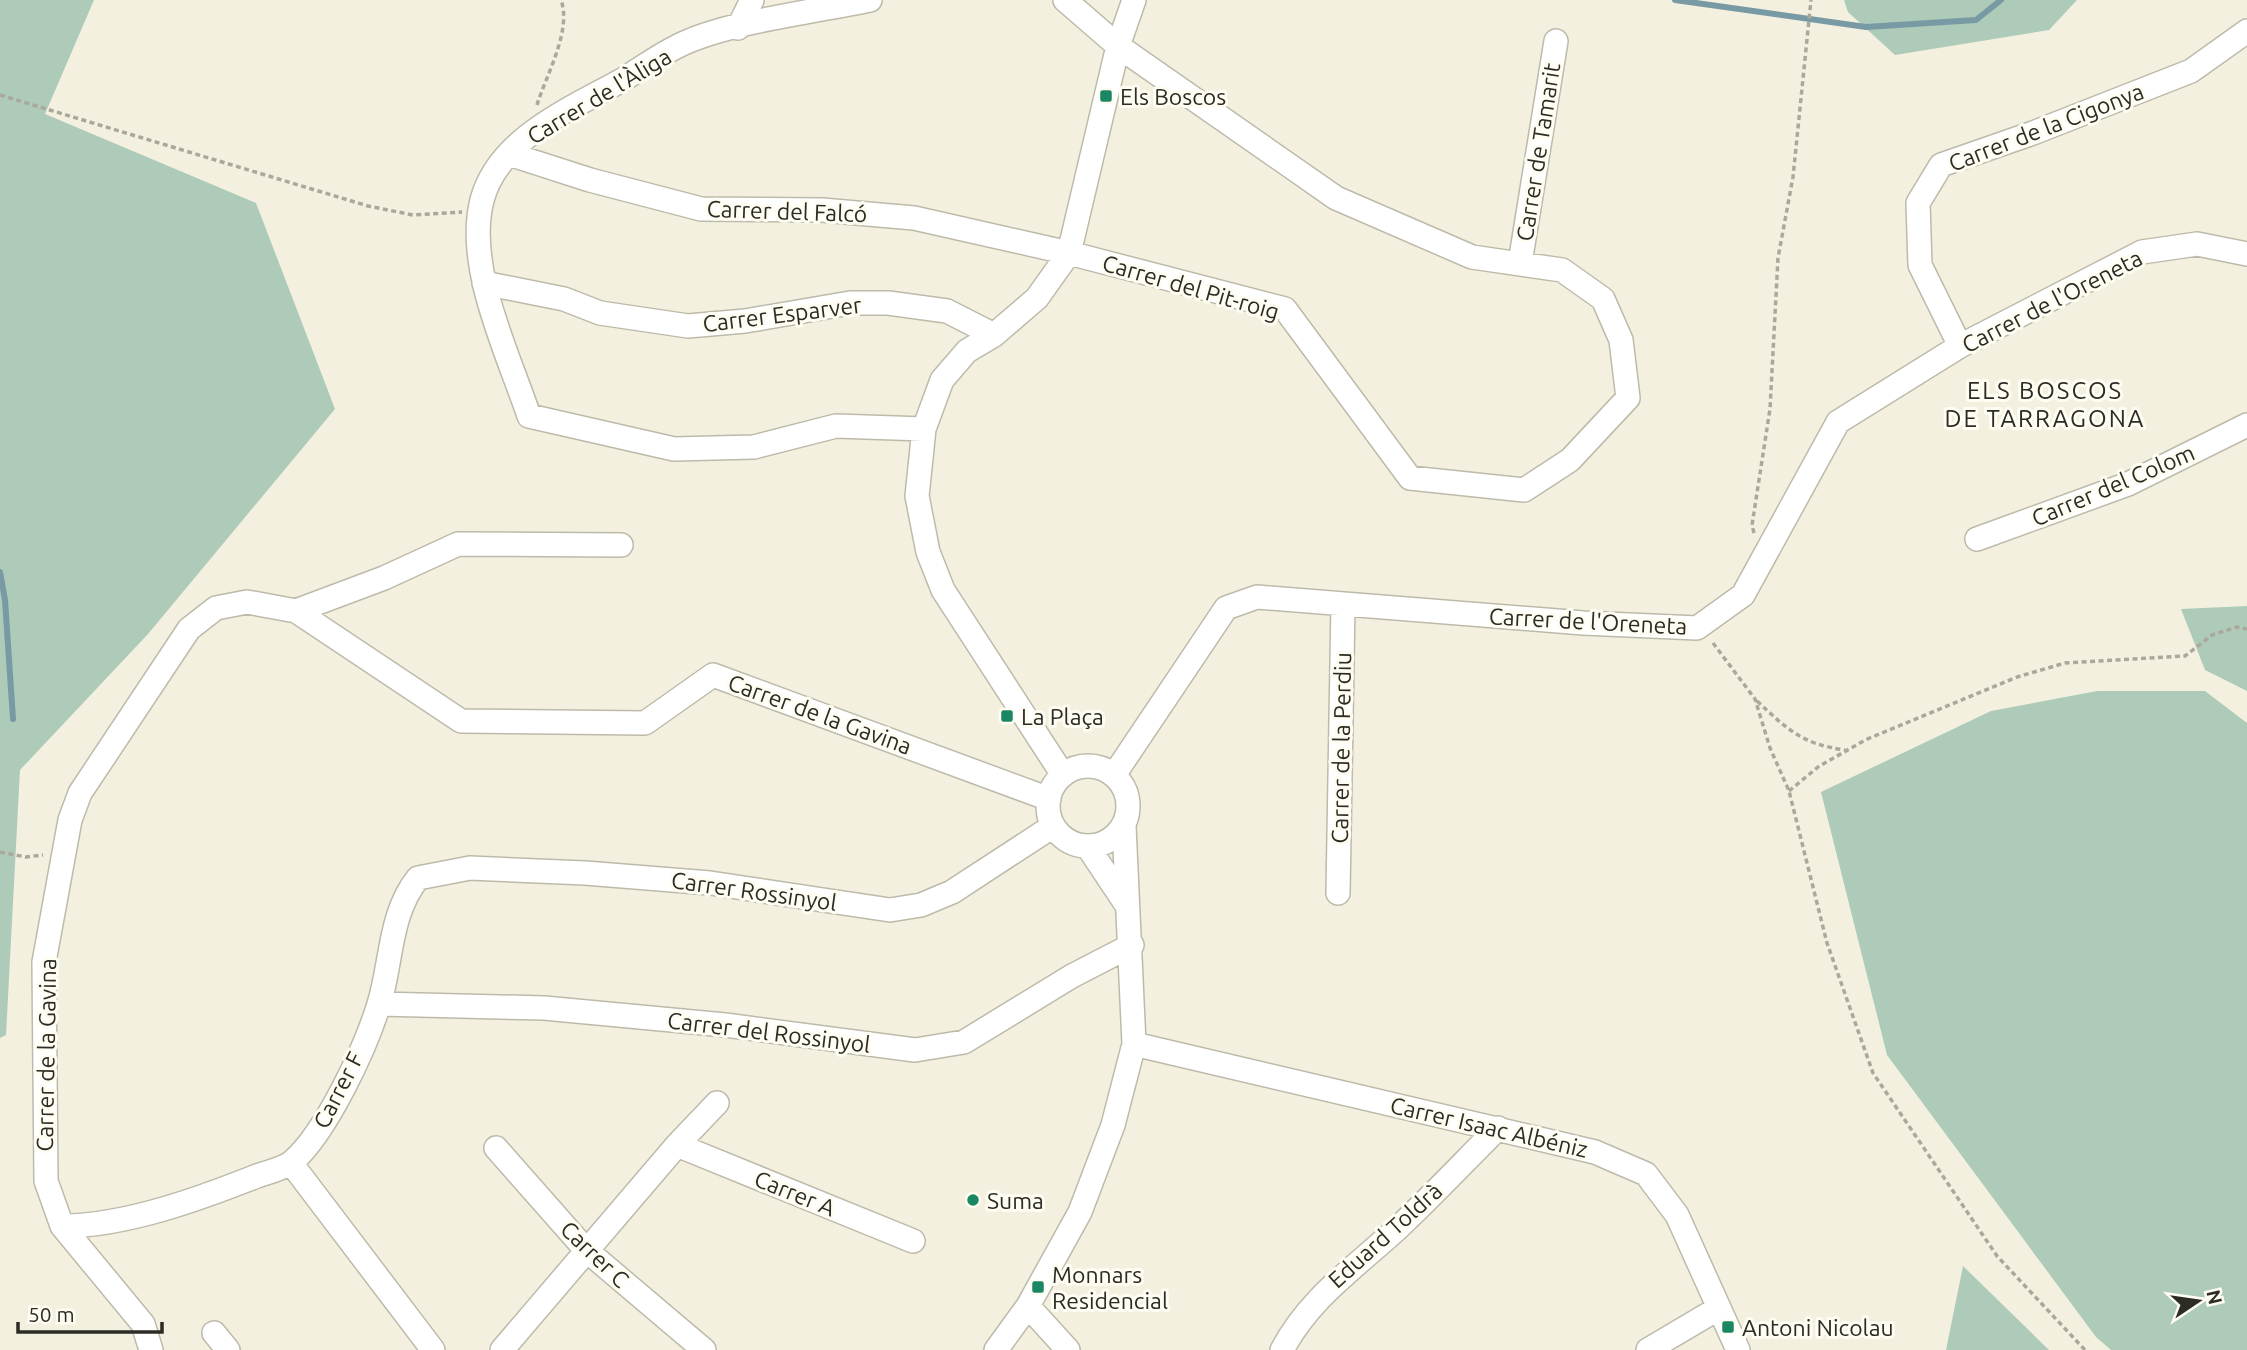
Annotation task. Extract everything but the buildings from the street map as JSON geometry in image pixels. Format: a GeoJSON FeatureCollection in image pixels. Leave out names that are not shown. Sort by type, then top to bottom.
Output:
{"type":"FeatureCollection","features":[{"type":"Feature","properties":{"kind":"street"},"geometry":{"type":"LineString","coordinates":[[738,28],[752,0]]}},
{"type":"Feature","properties":{"kind":"street","name":"Carrer de l'Àliga"},"geometry":{"type":"LineString","coordinates":[[870,0],[689,41],[529,135],[494,173],[482,200],[478,252],[484,283],[529,416],[674,449],[754,447],[836,426],[924,429]]}},
{"type":"Feature","properties":{"kind":"street","name":"Carrer del Pit-roig"},"geometry":{"type":"LineString","coordinates":[[1065,0],[1118,46],[1336,198],[1472,257],[1562,270],[1604,299],[1621,340],[1628,398],[1570,460],[1524,490],[1410,478],[1285,309],[1069,253]]}},
{"type":"Feature","properties":{"kind":"street"},"geometry":{"type":"LineString","coordinates":[[1063,775],[943,590],[928,552],[917,496],[924,429],[942,380],[967,351],[995,335],[1037,299],[1069,253],[1118,46],[1134,0]]}},
{"type":"Feature","properties":{"kind":"street","name":"Carrer de la Cigonya"},"geometry":{"type":"LineString","coordinates":[[1960,346],[1920,265],[1918,203],[1941,165],[2034,133],[2191,71],[2247,31]]}},
{"type":"Feature","properties":{"kind":"street","name":"Carrer de Tamarit"},"geometry":{"type":"LineString","coordinates":[[1520,263],[1556,41]]}},
{"type":"Feature","properties":{"kind":"street","name":"Carrer del Falcó"},"geometry":{"type":"LineString","coordinates":[[509,154],[590,180],[701,209],[822,210],[914,218],[1069,253]]}},
{"type":"Feature","properties":{"kind":"street","name":"Carrer de l'Oreneta"},"geometry":{"type":"LineString","coordinates":[[1114,775],[1226,608],[1257,597],[1583,624],[1696,628],[1743,595],[1838,422],[1960,346],[2143,253],[2197,244],[2247,254]]}},
{"type":"Feature","properties":{"kind":"street","name":"Carrer Esparver"},"geometry":{"type":"LineString","coordinates":[[484,283],[535,291],[600,313],[688,326],[745,321],[850,303],[888,303],[947,311],[995,335]]}},
{"type":"Feature","properties":{"kind":"street","name":"Carrer del Colom"},"geometry":{"type":"LineString","coordinates":[[1977,539],[2128,484],[2247,425]]}},
{"type":"Feature","properties":{"kind":"street"},"geometry":{"type":"LineString","coordinates":[[296,611],[383,578],[458,544],[621,545]]}},
{"type":"Feature","properties":{"kind":"street","name":"Carrer de la Gavina"},"geometry":{"type":"LineString","coordinates":[[151,1350],[143,1324],[62,1226],[46,1181],[43,1128],[44,962],[69,820],[80,793],[189,629],[216,608],[247,602],[296,611],[461,721],[645,723],[713,675],[1049,799]]}},
{"type":"Feature","properties":{"kind":"street","name":"Carrer de la Perdiu"},"geometry":{"type":"LineString","coordinates":[[1338,893],[1343,604]]}},
{"type":"Feature","properties":{"kind":"street"},"geometry":{"type":"LineString","coordinates":[[996,1350],[1028,1306],[1080,1212],[1097,1170],[1134,1044],[1132,945],[1126,904],[1124,826],[1128,799],[1123,786],[1114,775],[1101,768],[1087,766],[1063,775],[1049,799],[1048,813],[1053,826],[1074,845],[1088,847],[1114,838],[1124,826]]}},
{"type":"Feature","properties":{"kind":"street","name":"Carrer Rossinyol"},"geometry":{"type":"LineString","coordinates":[[432,873],[470,868],[710,883],[890,910],[921,905],[952,892],[1053,826]]}},
{"type":"Feature","properties":{"kind":"street"},"geometry":{"type":"LineString","coordinates":[[1088,847],[1126,904]]}},
{"type":"Feature","properties":{"kind":"street","name":"Carrer F"},"geometry":{"type":"LineString","coordinates":[[62,1226],[91,1226],[212,1194],[291,1163],[316,1135],[337,1101],[379,1004],[392,936],[407,891],[418,878],[432,873]]}},
{"type":"Feature","properties":{"kind":"street","name":"Carrer del Rossinyol"},"geometry":{"type":"LineString","coordinates":[[379,1004],[544,1008],[724,1025],[915,1050],[964,1042],[1072,976],[1132,945]]}},
{"type":"Feature","properties":{"kind":"street","name":"Carrer Isaac Albéniz"},"geometry":{"type":"LineString","coordinates":[[1134,1044],[1595,1152],[1646,1174],[1677,1215],[1738,1350]]}},
{"type":"Feature","properties":{"kind":"street"},"geometry":{"type":"LineString","coordinates":[[502,1350],[677,1145],[717,1103]]}},
{"type":"Feature","properties":{"kind":"street","name":"Eduard Toldrà"},"geometry":{"type":"LineString","coordinates":[[1282,1350],[1294,1327],[1325,1289],[1397,1228],[1498,1128]]}},
{"type":"Feature","properties":{"kind":"street","name":"Carrer A"},"geometry":{"type":"LineString","coordinates":[[677,1145],[913,1241]]}},
{"type":"Feature","properties":{"kind":"street","name":"Carrer C"},"geometry":{"type":"LineString","coordinates":[[496,1148],[586,1250],[704,1350]]}},
{"type":"Feature","properties":{"kind":"street"},"geometry":{"type":"LineString","coordinates":[[291,1163],[433,1350]]}},
{"type":"Feature","properties":{"kind":"street"},"geometry":{"type":"LineString","coordinates":[[1028,1306],[1068,1350]]}},
{"type":"Feature","properties":{"kind":"street"},"geometry":{"type":"LineString","coordinates":[[1648,1350],[1719,1308]]}},
{"type":"Feature","properties":{"kind":"path"},"geometry":{"type":"LineString","coordinates":[[529,135],[558,42],[564,9],[561,0]]}},
{"type":"Feature","properties":{"kind":"path"},"geometry":{"type":"LineString","coordinates":[[1761,558],[1752,525],[1770,409],[1778,258],[1793,177],[1811,0]]}},
{"type":"Feature","properties":{"kind":"path"},"geometry":{"type":"LineString","coordinates":[[0,94],[368,206],[413,215],[481,211]]}},
{"type":"Feature","properties":{"kind":"path"},"geometry":{"type":"LineString","coordinates":[[1789,791],[1818,767],[1847,750],[2017,677],[2066,663],[2185,656],[2213,635],[2237,627],[2247,629]]}},
{"type":"Feature","properties":{"kind":"path"},"geometry":{"type":"LineString","coordinates":[[1696,628],[1716,645],[1755,699],[1794,735],[1818,746],[1847,750]]}},
{"type":"Feature","properties":{"kind":"path"},"geometry":{"type":"LineString","coordinates":[[1755,699],[1770,748],[1789,791],[1827,943],[1873,1073],[1997,1256],[2085,1350]]}},
{"type":"Feature","properties":{"kind":"path"},"geometry":{"type":"LineString","coordinates":[[0,852],[26,858],[64,852]]}},
{"type":"Feature","properties":{"kind":"green space"},"geometry":{"type":"Polygon","coordinates":[[[0,0],[94,0],[45,114],[256,203],[335,409],[148,634],[20,770],[6,1035],[0,1038],[0,0]]]}},
{"type":"Feature","properties":{"kind":"green space"},"geometry":{"type":"Polygon","coordinates":[[[1844,0],[2077,0],[2049,30],[1895,55],[1848,12],[1844,0]]]}},
{"type":"Feature","properties":{"kind":"green space"},"geometry":{"type":"Polygon","coordinates":[[[2247,606],[2247,691],[2205,670],[2181,609],[2247,606]]]}},
{"type":"Feature","properties":{"kind":"green space"},"geometry":{"type":"Polygon","coordinates":[[[2097,691],[2205,691],[2247,723],[2247,1350],[2111,1350],[2096,1337],[1887,1055],[1821,792],[1991,711],[2097,691]]]}},
{"type":"Feature","properties":{"kind":"green space"},"geometry":{"type":"Polygon","coordinates":[[[1963,1266],[2049,1350],[1946,1350],[1963,1266]]]}},
{"type":"Feature","properties":{"kind":"waterway"},"geometry":{"type":"LineString","coordinates":[[1675,0],[1866,27],[1976,20],[2001,0]]}},
{"type":"Feature","properties":{"kind":"waterway"},"geometry":{"type":"LineString","coordinates":[[0,572],[5,600],[13,719]]}},
{"type":"Feature","properties":{"kind":"place","name":"Els Boscos"},"geometry":{"type":"Point","coordinates":[1106,96]}},
{"type":"Feature","properties":{"kind":"place","name":"La Plaça"},"geometry":{"type":"Point","coordinates":[1007,716]}},
{"type":"Feature","properties":{"kind":"place","name":"Suma"},"geometry":{"type":"Point","coordinates":[973,1200]}},
{"type":"Feature","properties":{"kind":"place","name":"Monnars Residencial"},"geometry":{"type":"Point","coordinates":[1038,1287]}},
{"type":"Feature","properties":{"kind":"place","name":"Antoni Nicolau"},"geometry":{"type":"Point","coordinates":[1728,1327]}},
{"type":"Feature","properties":{"kind":"district","name":"ELS BOSCOS DE TARRAGONA"},"geometry":{"type":"Point","coordinates":[2045,404]}}]}
